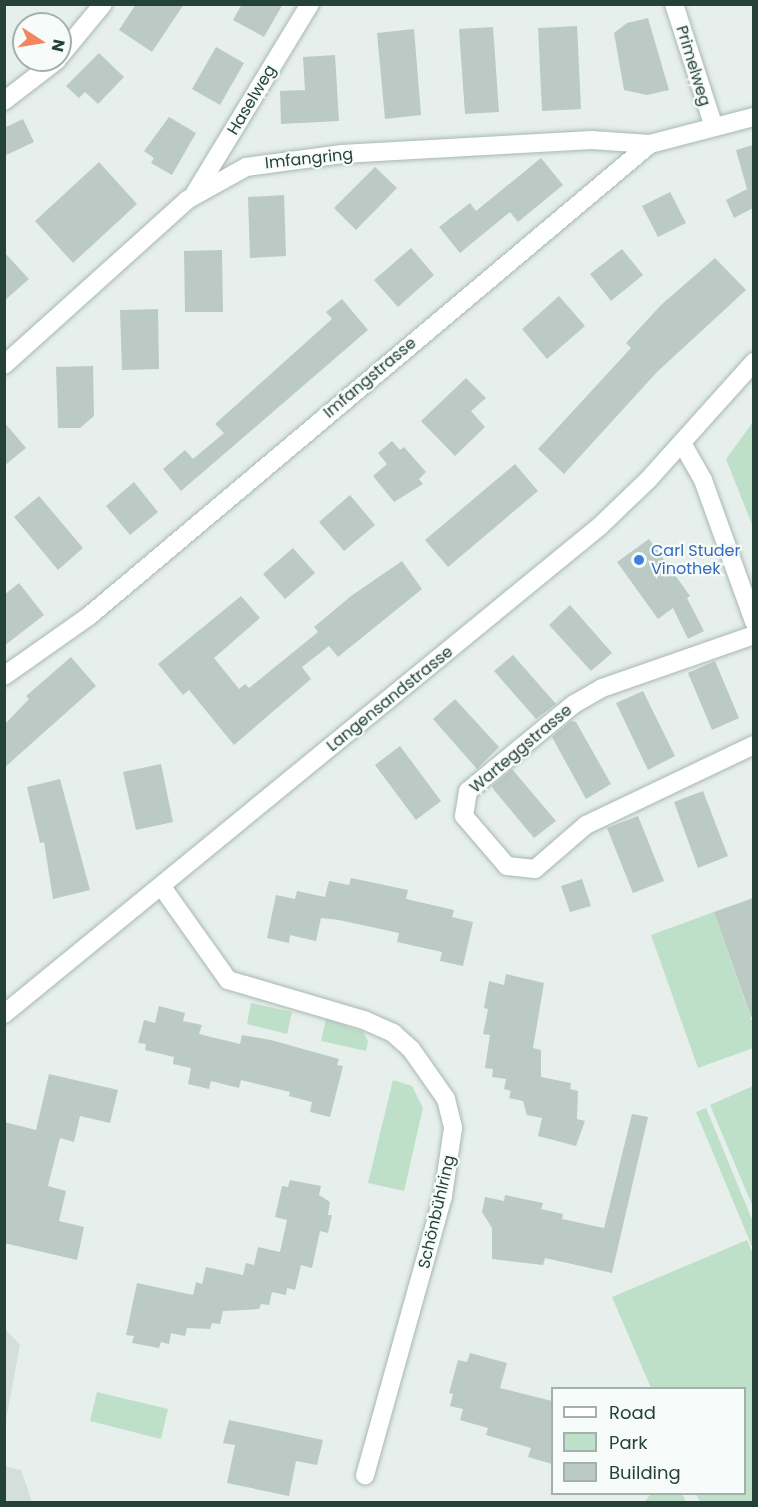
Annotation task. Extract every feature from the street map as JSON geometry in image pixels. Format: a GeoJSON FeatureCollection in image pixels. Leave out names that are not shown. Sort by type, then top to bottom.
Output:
{"type":"FeatureCollection","features":[{"type":"Feature","properties":{"kind":"street"},"geometry":{"type":"LineString","coordinates":[[72,41],[103,4]]}},
{"type":"Feature","properties":{"kind":"street","name":"Haselweg"},"geometry":{"type":"LineString","coordinates":[[194,195],[310,4]]}},
{"type":"Feature","properties":{"kind":"street","name":"Primelweg"},"geometry":{"type":"LineString","coordinates":[[674,4],[714,127]]}},
{"type":"Feature","properties":{"kind":"street"},"geometry":{"type":"LineString","coordinates":[[4,101],[41,72]]}},
{"type":"Feature","properties":{"kind":"street","name":"Imfangstrasse"},"geometry":{"type":"LineString","coordinates":[[4,676],[89,616],[650,144],[753,117]]}},
{"type":"Feature","properties":{"kind":"street","name":"Imfangring"},"geometry":{"type":"LineString","coordinates":[[4,365],[194,195],[246,166],[290,158],[592,140],[650,144]]}},
{"type":"Feature","properties":{"kind":"street","name":"Langensandstrasse"},"geometry":{"type":"LineString","coordinates":[[4,1014],[162,887],[600,526],[682,443],[753,362]]}},
{"type":"Feature","properties":{"kind":"street"},"geometry":{"type":"LineString","coordinates":[[682,443],[703,480],[753,622]]}},
{"type":"Feature","properties":{"kind":"street","name":"Warteggstrasse"},"geometry":{"type":"LineString","coordinates":[[753,635],[602,688],[574,704],[468,791],[464,816],[507,866],[536,869],[586,825],[753,745]]}},
{"type":"Feature","properties":{"kind":"street","name":"Schönbühlring"},"geometry":{"type":"LineString","coordinates":[[162,887],[228,980],[364,1020],[393,1033],[411,1049],[446,1099],[453,1128],[446,1185],[365,1475]]}},
{"type":"Feature","properties":{"kind":"shaded area"},"geometry":{"type":"Polygon","coordinates":[[[5,1329],[20,1345],[5,1425],[5,1329]]]}},
{"type":"Feature","properties":{"kind":"shaded area"},"geometry":{"type":"Polygon","coordinates":[[[4,1466],[21,1470],[32,1502],[5,1502],[4,1466]]]}},
{"type":"Feature","properties":{"kind":"green space"},"geometry":{"type":"Polygon","coordinates":[[[753,422],[753,527],[726,459],[753,422]]]}},
{"type":"Feature","properties":{"kind":"green space"},"geometry":{"type":"Polygon","coordinates":[[[714,912],[753,1024],[753,1048],[698,1068],[651,935],[714,912]]]}},
{"type":"Feature","properties":{"kind":"green space"},"geometry":{"type":"Polygon","coordinates":[[[251,1003],[292,1012],[287,1034],[247,1024],[251,1003]]]}},
{"type":"Feature","properties":{"kind":"green space"},"geometry":{"type":"Polygon","coordinates":[[[326,1019],[363,1032],[368,1041],[366,1051],[321,1041],[326,1019]]]}},
{"type":"Feature","properties":{"kind":"green space"},"geometry":{"type":"Polygon","coordinates":[[[393,1080],[412,1086],[423,1108],[404,1191],[368,1183],[393,1080]]]}},
{"type":"Feature","properties":{"kind":"green space"},"geometry":{"type":"Polygon","coordinates":[[[753,1086],[753,1207],[710,1105],[753,1086]]]}},
{"type":"Feature","properties":{"kind":"green space"},"geometry":{"type":"Polygon","coordinates":[[[706,1108],[753,1222],[753,1249],[696,1112],[706,1108]]]}},
{"type":"Feature","properties":{"kind":"green space"},"geometry":{"type":"Polygon","coordinates":[[[747,1240],[754,1256],[753,1502],[700,1502],[696,1495],[746,1495],[746,1387],[651,1387],[612,1297],[747,1240]]]}},
{"type":"Feature","properties":{"kind":"green space"},"geometry":{"type":"Polygon","coordinates":[[[97,1392],[168,1409],[161,1439],[90,1421],[97,1392]]]}},
{"type":"Feature","properties":{"kind":"green space"},"geometry":{"type":"Polygon","coordinates":[[[650,1495],[682,1495],[686,1502],[644,1502],[650,1495]]]}},
{"type":"Feature","properties":{"kind":"building"},"geometry":{"type":"Polygon","coordinates":[[[136,4],[184,4],[152,52],[119,30],[136,4]]]}},
{"type":"Feature","properties":{"kind":"building"},"geometry":{"type":"Polygon","coordinates":[[[242,4],[283,4],[264,37],[233,20],[242,4]]]}},
{"type":"Feature","properties":{"kind":"building"},"geometry":{"type":"Polygon","coordinates":[[[648,18],[669,90],[647,95],[624,90],[614,33],[627,23],[648,18]]]}},
{"type":"Feature","properties":{"kind":"building"},"geometry":{"type":"Polygon","coordinates":[[[577,26],[581,109],[542,111],[538,28],[577,26]]]}},
{"type":"Feature","properties":{"kind":"building"},"geometry":{"type":"Polygon","coordinates":[[[493,27],[499,112],[465,114],[459,29],[493,27]]]}},
{"type":"Feature","properties":{"kind":"building"},"geometry":{"type":"Polygon","coordinates":[[[414,29],[421,115],[385,119],[377,33],[414,29]]]}},
{"type":"Feature","properties":{"kind":"building"},"geometry":{"type":"Polygon","coordinates":[[[216,47],[244,63],[220,105],[192,89],[216,47]]]}},
{"type":"Feature","properties":{"kind":"building"},"geometry":{"type":"Polygon","coordinates":[[[99,53],[124,77],[98,104],[85,92],[79,98],[66,86],[99,53]]]}},
{"type":"Feature","properties":{"kind":"building"},"geometry":{"type":"Polygon","coordinates":[[[335,55],[339,121],[281,124],[280,91],[305,90],[303,57],[335,55]]]}},
{"type":"Feature","properties":{"kind":"building"},"geometry":{"type":"Polygon","coordinates":[[[169,117],[196,133],[172,175],[151,163],[154,158],[144,151],[169,117]]]}},
{"type":"Feature","properties":{"kind":"building"},"geometry":{"type":"Polygon","coordinates":[[[23,119],[34,142],[4,156],[4,128],[23,119]]]}},
{"type":"Feature","properties":{"kind":"building"},"geometry":{"type":"Polygon","coordinates":[[[753,145],[753,208],[734,218],[726,200],[747,189],[736,150],[753,145]]]}},
{"type":"Feature","properties":{"kind":"building"},"geometry":{"type":"Polygon","coordinates":[[[541,158],[563,185],[518,222],[510,212],[460,253],[439,227],[470,203],[476,211],[541,158]]]}},
{"type":"Feature","properties":{"kind":"building"},"geometry":{"type":"Polygon","coordinates":[[[99,162],[137,204],[73,263],[35,221],[99,162]]]}},
{"type":"Feature","properties":{"kind":"building"},"geometry":{"type":"Polygon","coordinates":[[[375,167],[397,188],[356,230],[334,208],[375,167]]]}},
{"type":"Feature","properties":{"kind":"building"},"geometry":{"type":"Polygon","coordinates":[[[670,192],[686,223],[658,237],[642,206],[670,192]]]}},
{"type":"Feature","properties":{"kind":"building"},"geometry":{"type":"Polygon","coordinates":[[[284,195],[286,256],[250,258],[248,197],[284,195]]]}},
{"type":"Feature","properties":{"kind":"building"},"geometry":{"type":"Polygon","coordinates":[[[411,248],[434,275],[398,307],[374,280],[411,248]]]}},
{"type":"Feature","properties":{"kind":"building"},"geometry":{"type":"Polygon","coordinates":[[[622,249],[643,275],[611,301],[590,274],[622,249]]]}},
{"type":"Feature","properties":{"kind":"building"},"geometry":{"type":"Polygon","coordinates":[[[222,250],[223,312],[185,312],[184,251],[222,250]]]}},
{"type":"Feature","properties":{"kind":"building"},"geometry":{"type":"Polygon","coordinates":[[[4,252],[29,279],[4,301],[4,252]]]}},
{"type":"Feature","properties":{"kind":"building"},"geometry":{"type":"Polygon","coordinates":[[[715,258],[746,290],[657,372],[564,474],[538,449],[631,348],[626,343],[661,305],[715,258]]]}},
{"type":"Feature","properties":{"kind":"building"},"geometry":{"type":"Polygon","coordinates":[[[559,296],[585,326],[547,359],[522,329],[559,296]]]}},
{"type":"Feature","properties":{"kind":"building"},"geometry":{"type":"Polygon","coordinates":[[[342,299],[368,330],[181,491],[163,469],[185,450],[193,459],[224,433],[215,424],[332,319],[326,312],[342,299]]]}},
{"type":"Feature","properties":{"kind":"building"},"geometry":{"type":"Polygon","coordinates":[[[158,309],[159,369],[122,370],[120,310],[158,309]]]}},
{"type":"Feature","properties":{"kind":"building"},"geometry":{"type":"Polygon","coordinates":[[[93,366],[94,416],[80,428],[58,428],[56,367],[93,366]]]}},
{"type":"Feature","properties":{"kind":"building"},"geometry":{"type":"Polygon","coordinates":[[[466,378],[486,398],[471,411],[485,427],[455,456],[421,421],[466,378]]]}},
{"type":"Feature","properties":{"kind":"building"},"geometry":{"type":"Polygon","coordinates":[[[4,422],[26,448],[4,466],[4,422]]]}},
{"type":"Feature","properties":{"kind":"building"},"geometry":{"type":"Polygon","coordinates":[[[392,441],[400,450],[404,447],[426,472],[419,479],[423,484],[394,502],[373,476],[387,464],[378,453],[392,441]]]}},
{"type":"Feature","properties":{"kind":"building"},"geometry":{"type":"Polygon","coordinates":[[[515,464],[538,491],[448,567],[425,540],[515,464]]]}},
{"type":"Feature","properties":{"kind":"building"},"geometry":{"type":"Polygon","coordinates":[[[134,482],[158,512],[130,535],[106,506],[134,482]]]}},
{"type":"Feature","properties":{"kind":"building"},"geometry":{"type":"Polygon","coordinates":[[[350,495],[375,525],[344,551],[319,522],[350,495]]]}},
{"type":"Feature","properties":{"kind":"building"},"geometry":{"type":"Polygon","coordinates":[[[39,496],[83,548],[58,570],[14,517],[39,496]]]}},
{"type":"Feature","properties":{"kind":"building"},"geometry":{"type":"Polygon","coordinates":[[[649,539],[690,596],[687,598],[704,631],[688,639],[673,608],[658,619],[617,562],[649,539]]]}},
{"type":"Feature","properties":{"kind":"building"},"geometry":{"type":"Polygon","coordinates":[[[293,548],[315,573],[285,599],[263,574],[293,548]]]}},
{"type":"Feature","properties":{"kind":"building"},"geometry":{"type":"Polygon","coordinates":[[[402,561],[422,589],[338,657],[329,646],[302,667],[311,679],[234,745],[189,690],[183,695],[158,664],[241,596],[260,618],[214,658],[239,689],[245,684],[249,688],[318,632],[314,627],[351,596],[402,561]]]}},
{"type":"Feature","properties":{"kind":"building"},"geometry":{"type":"Polygon","coordinates":[[[19,583],[44,615],[4,646],[4,595],[19,583]]]}},
{"type":"Feature","properties":{"kind":"building"},"geometry":{"type":"Polygon","coordinates":[[[570,605],[612,653],[591,671],[549,625],[570,605]]]}},
{"type":"Feature","properties":{"kind":"building"},"geometry":{"type":"Polygon","coordinates":[[[513,655],[556,704],[536,719],[494,671],[513,655]]]}},
{"type":"Feature","properties":{"kind":"building"},"geometry":{"type":"Polygon","coordinates":[[[71,657],[96,686],[4,768],[4,725],[29,699],[26,696],[71,657]]]}},
{"type":"Feature","properties":{"kind":"building"},"geometry":{"type":"Polygon","coordinates":[[[715,661],[739,718],[712,730],[688,673],[715,661]]]}},
{"type":"Feature","properties":{"kind":"building"},"geometry":{"type":"Polygon","coordinates":[[[643,691],[675,756],[648,770],[616,703],[643,691]]]}},
{"type":"Feature","properties":{"kind":"building"},"geometry":{"type":"Polygon","coordinates":[[[455,699],[499,747],[477,769],[433,719],[455,699]]]}},
{"type":"Feature","properties":{"kind":"building"},"geometry":{"type":"Polygon","coordinates":[[[571,721],[576,722],[611,784],[586,799],[552,737],[571,721]]]}},
{"type":"Feature","properties":{"kind":"building"},"geometry":{"type":"Polygon","coordinates":[[[400,746],[441,801],[416,820],[375,765],[400,746]]]}},
{"type":"Feature","properties":{"kind":"building"},"geometry":{"type":"Polygon","coordinates":[[[161,764],[173,822],[136,830],[123,772],[161,764]]]}},
{"type":"Feature","properties":{"kind":"building"},"geometry":{"type":"Polygon","coordinates":[[[512,769],[556,821],[534,838],[492,786],[512,769]]]}},
{"type":"Feature","properties":{"kind":"building"},"geometry":{"type":"Polygon","coordinates":[[[60,779],[90,890],[53,899],[44,842],[40,843],[27,787],[60,779]]]}},
{"type":"Feature","properties":{"kind":"building"},"geometry":{"type":"Polygon","coordinates":[[[703,791],[728,856],[698,868],[674,802],[703,791]]]}},
{"type":"Feature","properties":{"kind":"building"},"geometry":{"type":"Polygon","coordinates":[[[638,816],[664,881],[633,893],[607,828],[638,816]]]}},
{"type":"Feature","properties":{"kind":"building"},"geometry":{"type":"Polygon","coordinates":[[[351,878],[408,890],[406,899],[454,910],[452,917],[473,922],[463,966],[440,961],[442,952],[397,942],[399,933],[339,920],[321,918],[316,941],[290,935],[289,943],[267,938],[276,895],[295,899],[297,891],[325,897],[329,881],[349,885],[351,878]]]}},
{"type":"Feature","properties":{"kind":"building"},"geometry":{"type":"Polygon","coordinates":[[[582,879],[591,906],[570,912],[561,886],[582,879]]]}},
{"type":"Feature","properties":{"kind":"building"},"geometry":{"type":"Polygon","coordinates":[[[753,898],[753,1017],[751,1017],[714,912],[753,898]]]}},
{"type":"Feature","properties":{"kind":"building"},"geometry":{"type":"Polygon","coordinates":[[[506,974],[544,983],[533,1048],[541,1050],[541,1077],[571,1083],[570,1089],[578,1091],[577,1119],[585,1121],[576,1146],[538,1136],[542,1118],[527,1115],[523,1101],[509,1098],[511,1091],[504,1089],[506,1079],[492,1077],[493,1069],[485,1068],[490,1035],[483,1034],[488,1009],[484,1008],[489,981],[504,985],[506,974]]]}},
{"type":"Feature","properties":{"kind":"building"},"geometry":{"type":"Polygon","coordinates":[[[159,1006],[185,1013],[183,1021],[202,1025],[199,1034],[240,1044],[242,1035],[271,1040],[339,1059],[337,1065],[343,1066],[330,1117],[310,1112],[312,1102],[289,1096],[290,1092],[241,1080],[239,1088],[211,1081],[209,1089],[188,1084],[191,1068],[173,1064],[174,1057],[145,1050],[146,1044],[138,1043],[144,1020],[155,1023],[159,1006]]]}},
{"type":"Feature","properties":{"kind":"building"},"geometry":{"type":"Polygon","coordinates":[[[49,1074],[118,1090],[110,1123],[80,1116],[74,1142],[60,1138],[48,1186],[66,1191],[59,1221],[84,1227],[77,1260],[4,1243],[4,1122],[36,1130],[49,1074]]]}},
{"type":"Feature","properties":{"kind":"building"},"geometry":{"type":"Polygon","coordinates":[[[632,1114],[648,1117],[612,1273],[545,1258],[543,1265],[492,1259],[492,1228],[482,1212],[485,1197],[504,1201],[505,1195],[543,1203],[541,1209],[563,1214],[562,1219],[604,1228],[632,1114]]]}},
{"type":"Feature","properties":{"kind":"building"},"geometry":{"type":"Polygon","coordinates":[[[290,1180],[321,1186],[319,1195],[330,1202],[328,1215],[332,1215],[328,1233],[320,1231],[312,1268],[301,1265],[295,1290],[287,1288],[286,1295],[272,1292],[269,1305],[261,1304],[259,1309],[223,1311],[220,1324],[212,1323],[210,1329],[187,1328],[185,1336],[171,1333],[169,1344],[161,1342],[159,1348],[132,1343],[134,1336],[126,1335],[137,1283],[193,1295],[196,1282],[202,1284],[206,1267],[243,1275],[246,1263],[254,1265],[258,1247],[280,1252],[287,1220],[275,1217],[282,1186],[288,1187],[290,1180]]]}},
{"type":"Feature","properties":{"kind":"building"},"geometry":{"type":"Polygon","coordinates":[[[470,1353],[507,1363],[500,1388],[551,1401],[551,1464],[528,1457],[531,1448],[486,1435],[488,1428],[460,1420],[463,1409],[450,1406],[453,1394],[449,1393],[458,1360],[467,1362],[470,1353]]]}},
{"type":"Feature","properties":{"kind":"building"},"geometry":{"type":"Polygon","coordinates":[[[229,1420],[323,1440],[317,1465],[296,1461],[289,1496],[227,1483],[235,1445],[223,1443],[229,1420]]]}},
{"type":"Feature","properties":{"kind":"place","name":"Carl Studer Vinothek"},"geometry":{"type":"Point","coordinates":[639,560]}}]}
